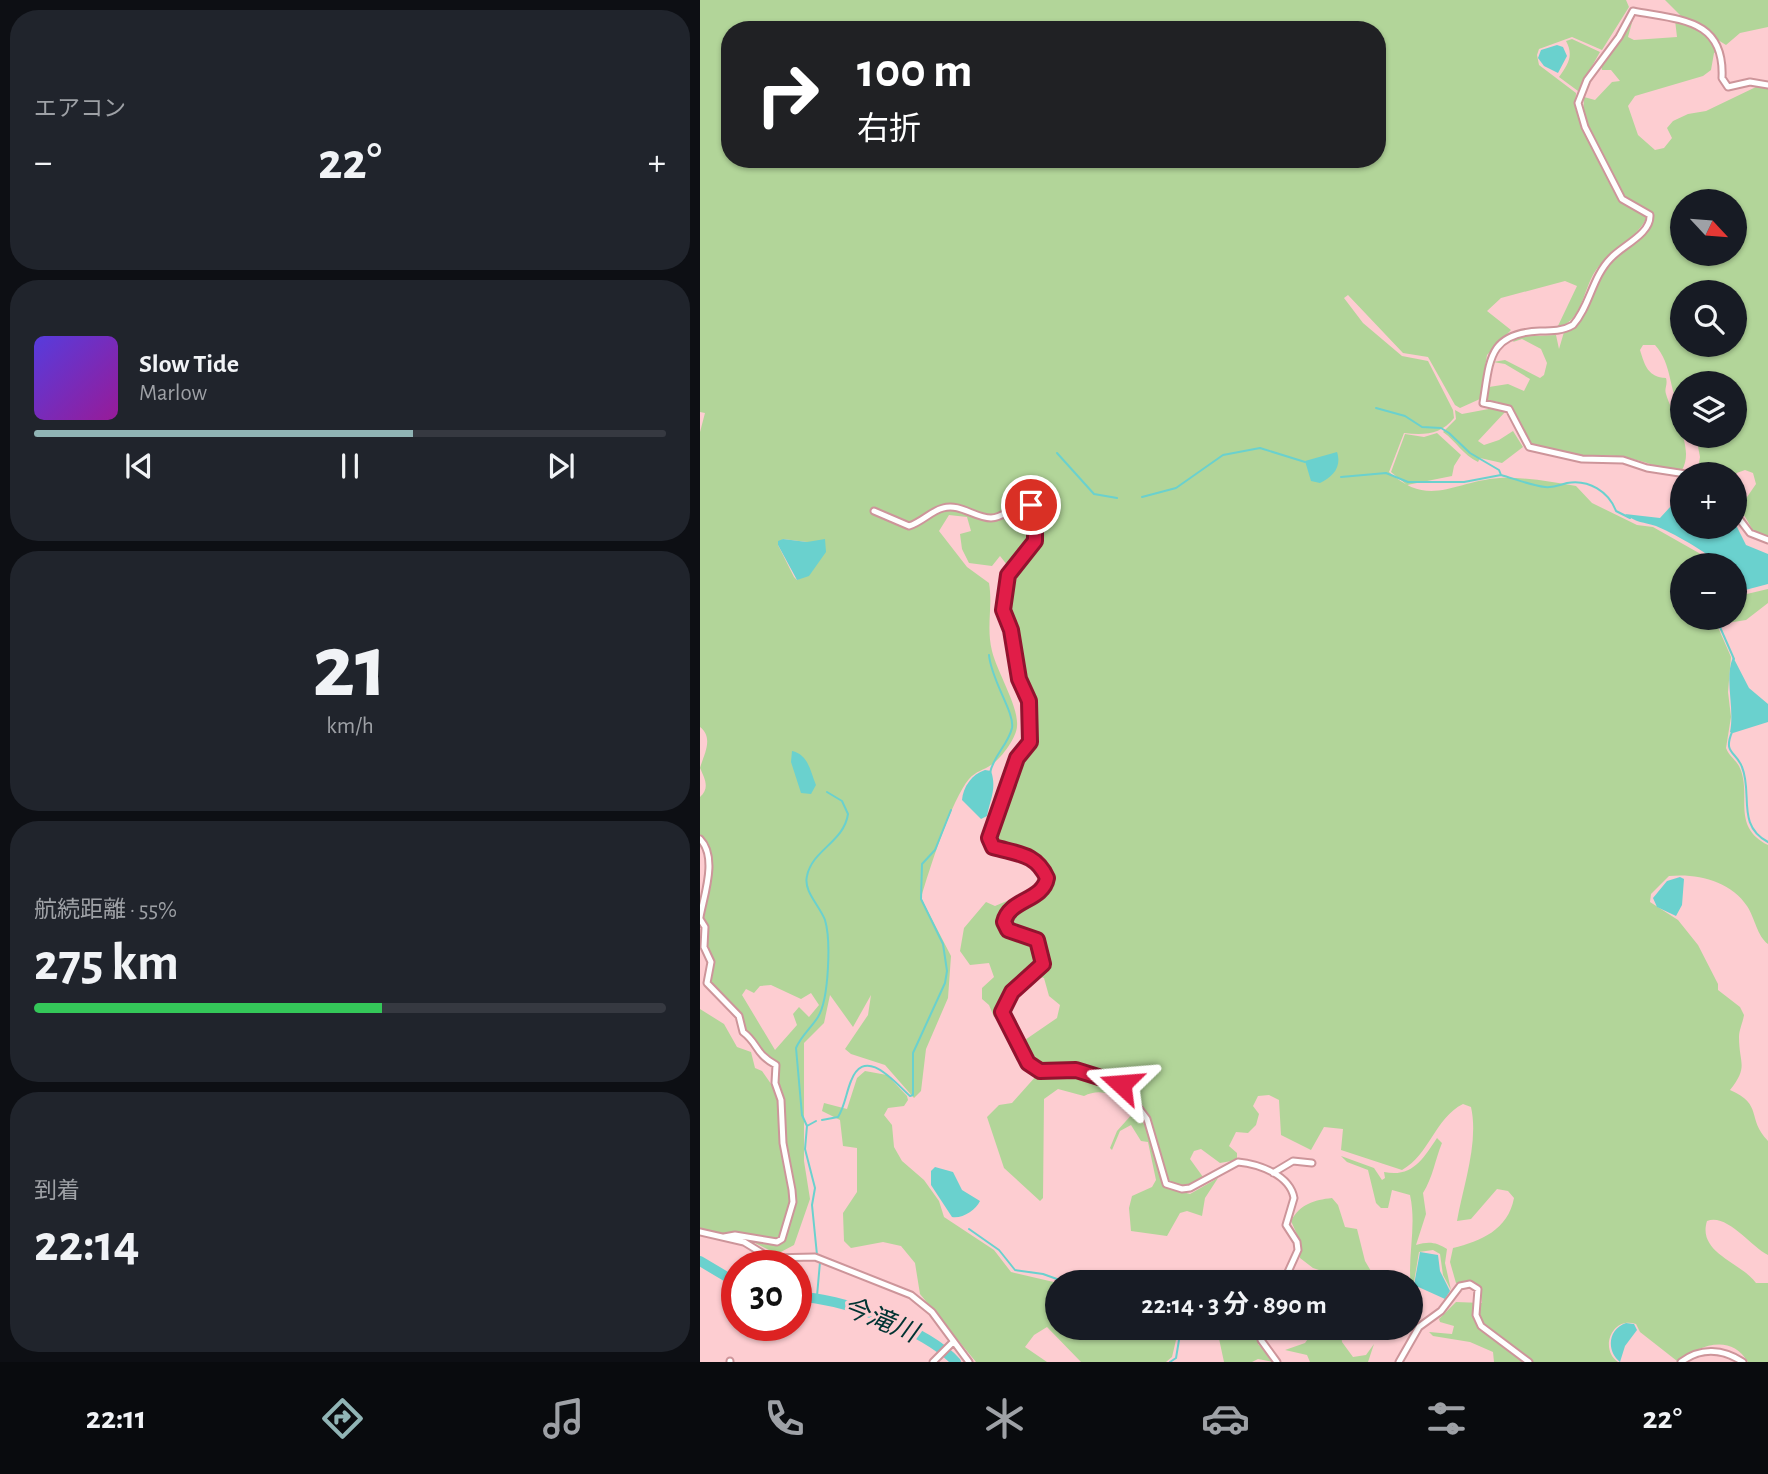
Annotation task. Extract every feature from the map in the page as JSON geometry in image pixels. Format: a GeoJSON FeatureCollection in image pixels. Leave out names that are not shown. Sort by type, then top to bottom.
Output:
{"type":"FeatureCollection","features":[{"type":"Feature","properties":{"kind":"street"},"geometry":{"type":"LineString","coordinates":[[1670,472],[1623,460],[1582,459],[1529,447],[1509,409],[1483,402],[1488,365],[1491,354],[1511,335],[1559,331],[1573,325],[1600,269],[1626,243],[1644,232],[1650,221],[1650,215],[1622,199],[1585,127],[1578,103],[1587,80],[1619,37],[1633,11],[1680,19],[1714,38],[1722,53],[1722,78],[1728,86],[1749,82],[1768,85]]}},
{"type":"Feature","properties":{"kind":"street"},"geometry":{"type":"LineString","coordinates":[[874,511],[909,526],[942,508],[951,507],[987,518],[999,516],[1013,506],[1026,503],[1035,509],[1035,541],[1008,575],[1003,610],[1011,630],[1019,679],[1029,701],[1030,742],[1017,758],[989,838],[993,847],[1033,858],[1042,866],[1047,878],[1042,890],[1010,909],[1004,922],[1008,930],[1037,940],[1042,951],[1042,968],[1012,992],[1002,1012],[1028,1063],[1040,1071],[1076,1070],[1121,1084],[1147,1119],[1154,1134],[1163,1178],[1173,1188],[1198,1185],[1238,1162],[1273,1173],[1287,1182],[1294,1198],[1286,1225],[1297,1242],[1298,1250],[1289,1270]]}},
{"type":"Feature","properties":{"kind":"street"},"geometry":{"type":"LineString","coordinates":[[1747,529],[1750,533],[1768,540]]}},
{"type":"Feature","properties":{"kind":"street"},"geometry":{"type":"LineString","coordinates":[[700,839],[708,851],[700,918],[705,927],[704,947],[711,962],[707,983],[739,1016],[743,1032],[750,1037],[761,1057],[776,1065],[775,1080],[781,1100],[783,1143],[793,1202],[782,1239],[777,1242],[735,1235],[724,1237]]}},
{"type":"Feature","properties":{"kind":"street"},"geometry":{"type":"LineString","coordinates":[[1273,1173],[1293,1161],[1312,1163]]}},
{"type":"Feature","properties":{"kind":"street"},"geometry":{"type":"LineString","coordinates":[[700,1232],[744,1242],[770,1258],[815,1257],[911,1295],[932,1312],[950,1345],[969,1362]]}},
{"type":"Feature","properties":{"kind":"street"},"geometry":{"type":"LineString","coordinates":[[1399,1362],[1419,1327],[1441,1311],[1460,1286],[1465,1284],[1478,1289],[1476,1315],[1481,1326],[1529,1362]]}},
{"type":"Feature","properties":{"kind":"street"},"geometry":{"type":"LineString","coordinates":[[1261,1340],[1277,1362]]}},
{"type":"Feature","properties":{"kind":"street"},"geometry":{"type":"LineString","coordinates":[[933,1362],[950,1345]]}},
{"type":"Feature","properties":{"kind":"street"},"geometry":{"type":"LineString","coordinates":[[1681,1362],[1691,1355],[1713,1351],[1743,1362]]}},
{"type":"Feature","properties":{"kind":"green space"},"geometry":{"type":"Polygon","coordinates":[[[700,0],[1626,0],[1629,7],[1602,50],[1572,37],[1539,49],[1537,55],[1539,65],[1576,93],[1575,108],[1622,202],[1646,215],[1635,234],[1593,274],[1573,318],[1557,328],[1577,286],[1565,281],[1501,298],[1487,311],[1511,330],[1487,355],[1480,399],[1460,408],[1455,405],[1428,357],[1403,353],[1348,295],[1344,298],[1363,323],[1402,356],[1428,361],[1453,410],[1454,418],[1438,431],[1425,434],[1404,433],[1389,472],[1404,483],[1430,491],[1500,478],[1576,486],[1592,503],[1637,525],[1653,527],[1699,553],[1670,553],[1670,630],[1719,630],[1731,657],[1728,692],[1731,717],[1726,748],[1739,766],[1743,777],[1744,809],[1749,829],[1768,845],[1768,944],[1740,897],[1712,880],[1669,876],[1651,894],[1650,902],[1678,920],[1698,945],[1718,984],[1718,990],[1740,1007],[1744,1015],[1739,1037],[1742,1065],[1730,1090],[1747,1101],[1761,1133],[1768,1141],[1768,1255],[1722,1222],[1707,1221],[1706,1232],[1708,1241],[1722,1256],[1756,1283],[1768,1283],[1768,1362],[1748,1362],[1733,1347],[1724,1345],[1695,1350],[1677,1361],[1640,1332],[1636,1324],[1628,1323],[1615,1329],[1609,1342],[1612,1356],[1618,1362],[1494,1362],[1493,1352],[1470,1342],[1433,1336],[1429,1332],[1452,1334],[1454,1326],[1440,1322],[1439,1319],[1456,1302],[1482,1303],[1480,1286],[1472,1281],[1456,1283],[1450,1262],[1453,1248],[1474,1242],[1492,1232],[1506,1218],[1514,1198],[1508,1191],[1497,1189],[1471,1219],[1457,1221],[1472,1150],[1471,1107],[1463,1104],[1453,1110],[1419,1155],[1402,1170],[1341,1150],[1343,1129],[1324,1127],[1311,1150],[1281,1135],[1279,1100],[1269,1095],[1258,1096],[1253,1106],[1259,1114],[1256,1125],[1248,1133],[1236,1132],[1229,1146],[1237,1153],[1237,1160],[1220,1163],[1201,1149],[1194,1151],[1190,1159],[1203,1177],[1197,1183],[1181,1187],[1166,1179],[1149,1121],[1129,1092],[1097,1072],[1075,1067],[1033,1065],[1022,1042],[1057,1018],[1060,1005],[1049,996],[1044,978],[1032,974],[1011,986],[994,1017],[989,1005],[982,999],[982,988],[994,977],[989,963],[970,965],[960,951],[964,928],[986,902],[995,906],[1033,890],[1001,915],[998,923],[1005,930],[1011,910],[1044,890],[1048,878],[1039,862],[1027,854],[994,846],[991,832],[1017,772],[1019,759],[1031,742],[1030,696],[1020,679],[1005,610],[1006,586],[1012,571],[1000,556],[992,566],[969,563],[962,549],[960,534],[971,531],[967,517],[949,515],[939,531],[967,567],[989,583],[992,651],[1015,709],[1017,726],[1011,742],[999,758],[972,776],[962,789],[929,870],[921,898],[951,956],[948,998],[926,1049],[921,1091],[914,1098],[885,1065],[851,1054],[845,1049],[868,1015],[871,995],[853,1027],[830,995],[824,1023],[804,1043],[804,1161],[810,1199],[794,1245],[785,1250],[769,1250],[747,1239],[700,1230],[700,1009],[724,1024],[737,1047],[751,1052],[755,1068],[762,1071],[776,1091],[778,1069],[744,1031],[741,1018],[710,984],[713,959],[707,948],[708,930],[702,916],[709,867],[708,847],[700,837],[700,797],[706,787],[700,768],[707,741],[700,727],[700,432],[705,413],[700,412],[700,0]],[[783,539],[778,545],[797,580],[812,571],[817,562],[807,542],[783,539]],[[771,985],[760,986],[754,993],[746,989],[742,995],[775,1050],[797,1025],[793,1014],[799,1007],[809,1017],[819,1005],[811,993],[801,999],[771,985]]]}},
{"type":"Feature","properties":{"kind":"green space"},"geometry":{"type":"Polygon","coordinates":[[[1665,0],[1768,0],[1768,27],[1740,33],[1726,45],[1683,18],[1665,0]]]}},
{"type":"Feature","properties":{"kind":"green space"},"geometry":{"type":"Polygon","coordinates":[[[1633,19],[1628,37],[1634,40],[1677,37],[1675,20],[1701,32],[1718,50],[1714,53],[1711,70],[1703,76],[1635,96],[1628,106],[1638,135],[1655,150],[1664,148],[1672,138],[1667,128],[1673,121],[1688,114],[1706,111],[1758,86],[1768,87],[1768,537],[1754,532],[1747,520],[1747,497],[1756,484],[1753,473],[1747,471],[1747,462],[1699,462],[1698,448],[1747,448],[1747,371],[1670,371],[1670,378],[1665,361],[1655,345],[1643,345],[1640,350],[1646,366],[1651,373],[1666,378],[1665,390],[1670,404],[1670,448],[1685,448],[1685,462],[1670,462],[1670,468],[1624,457],[1566,455],[1544,450],[1525,439],[1515,413],[1510,408],[1487,400],[1489,387],[1508,384],[1524,391],[1530,379],[1505,364],[1493,362],[1505,360],[1540,378],[1544,375],[1547,363],[1541,349],[1522,339],[1513,342],[1516,337],[1556,335],[1559,349],[1564,332],[1573,328],[1585,314],[1609,262],[1652,224],[1652,214],[1623,198],[1583,116],[1584,97],[1595,100],[1612,82],[1620,81],[1611,70],[1602,70],[1601,66],[1633,19]]]}},
{"type":"Feature","properties":{"kind":"green space"},"geometry":{"type":"Polygon","coordinates":[[[1572,39],[1600,52],[1578,91],[1559,77],[1569,60],[1570,51],[1566,41],[1572,39]]]}},
{"type":"Feature","properties":{"kind":"green space"},"geometry":{"type":"Polygon","coordinates":[[[1494,408],[1506,411],[1478,441],[1484,445],[1513,431],[1523,447],[1502,463],[1480,458],[1478,462],[1443,432],[1456,419],[1455,410],[1462,414],[1494,408]]]}},
{"type":"Feature","properties":{"kind":"green space"},"geometry":{"type":"Polygon","coordinates":[[[1437,433],[1461,455],[1454,466],[1452,476],[1407,485],[1391,472],[1405,434],[1424,437],[1437,433]]]}},
{"type":"Feature","properties":{"kind":"green space"},"geometry":{"type":"Polygon","coordinates":[[[1768,589],[1768,603],[1747,619],[1747,594],[1768,589]]]}},
{"type":"Feature","properties":{"kind":"green space"},"geometry":{"type":"Polygon","coordinates":[[[865,1071],[887,1075],[907,1096],[908,1100],[904,1106],[888,1108],[884,1115],[892,1125],[894,1147],[902,1161],[924,1180],[939,1201],[944,1217],[994,1250],[1011,1272],[1045,1280],[1045,1328],[1034,1335],[1025,1347],[1047,1362],[976,1362],[920,1294],[915,1263],[901,1246],[883,1242],[851,1248],[844,1241],[843,1213],[857,1192],[857,1148],[843,1146],[840,1120],[822,1111],[824,1103],[847,1109],[857,1078],[865,1071]]]}},
{"type":"Feature","properties":{"kind":"green space"},"geometry":{"type":"Polygon","coordinates":[[[1060,1073],[1106,1081],[1127,1097],[1125,1100],[1100,1092],[1084,1096],[1058,1089],[1044,1099],[1043,1198],[1040,1201],[1004,1168],[987,1117],[999,1105],[1012,1103],[1037,1075],[1060,1073]]]}},
{"type":"Feature","properties":{"kind":"green space"},"geometry":{"type":"Polygon","coordinates":[[[1134,1112],[1147,1129],[1166,1187],[1190,1194],[1218,1178],[1205,1198],[1202,1216],[1187,1211],[1180,1213],[1167,1236],[1131,1231],[1129,1208],[1132,1196],[1152,1187],[1156,1180],[1148,1142],[1141,1141],[1131,1125],[1120,1131],[1112,1150],[1110,1148],[1117,1131],[1134,1112]]]}},
{"type":"Feature","properties":{"kind":"green space"},"geometry":{"type":"Polygon","coordinates":[[[1437,1138],[1442,1143],[1423,1193],[1426,1214],[1416,1245],[1432,1243],[1447,1249],[1445,1263],[1451,1290],[1443,1275],[1440,1254],[1433,1250],[1419,1252],[1416,1270],[1410,1270],[1413,1219],[1410,1195],[1392,1190],[1388,1208],[1381,1208],[1376,1203],[1368,1170],[1347,1162],[1341,1156],[1374,1168],[1382,1180],[1385,1178],[1384,1172],[1394,1173],[1409,1169],[1427,1153],[1437,1138]]]}},
{"type":"Feature","properties":{"kind":"green space"},"geometry":{"type":"Polygon","coordinates":[[[1332,1198],[1338,1205],[1345,1227],[1357,1229],[1365,1261],[1370,1270],[1319,1270],[1300,1258],[1299,1239],[1291,1221],[1308,1204],[1332,1198]]]}},
{"type":"Feature","properties":{"kind":"green space"},"geometry":{"type":"Polygon","coordinates":[[[1060,1340],[1176,1340],[1172,1357],[1166,1362],[1081,1362],[1060,1340]]]}},
{"type":"Feature","properties":{"kind":"green space"},"geometry":{"type":"Polygon","coordinates":[[[1219,1340],[1258,1340],[1258,1344],[1274,1362],[1258,1359],[1252,1362],[1224,1362],[1219,1340]]]}},
{"type":"Feature","properties":{"kind":"green space"},"geometry":{"type":"Polygon","coordinates":[[[1307,1340],[1342,1340],[1353,1357],[1366,1355],[1374,1344],[1368,1362],[1310,1362],[1307,1355],[1285,1350],[1307,1340]]]}},
{"type":"Feature","properties":{"kind":"water"},"geometry":{"type":"Polygon","coordinates":[[[1557,45],[1563,47],[1567,56],[1558,73],[1544,66],[1538,58],[1541,50],[1557,45]]]}},
{"type":"Feature","properties":{"kind":"water"},"geometry":{"type":"Polygon","coordinates":[[[1337,452],[1337,467],[1332,475],[1320,483],[1311,481],[1305,461],[1337,452]]]}},
{"type":"Feature","properties":{"kind":"water"},"geometry":{"type":"Polygon","coordinates":[[[1670,507],[1670,533],[1625,514],[1660,518],[1670,507]]]}},
{"type":"Feature","properties":{"kind":"water"},"geometry":{"type":"Polygon","coordinates":[[[783,539],[807,542],[825,539],[826,552],[809,576],[797,580],[778,545],[778,541],[783,539]]]}},
{"type":"Feature","properties":{"kind":"water"},"geometry":{"type":"Polygon","coordinates":[[[1682,539],[1743,539],[1746,545],[1768,554],[1768,584],[1747,590],[1747,553],[1705,553],[1682,539]]]}},
{"type":"Feature","properties":{"kind":"water"},"geometry":{"type":"Polygon","coordinates":[[[1733,657],[1749,688],[1768,704],[1768,722],[1733,733],[1730,732],[1729,684],[1733,657]]]}},
{"type":"Feature","properties":{"kind":"water"},"geometry":{"type":"Polygon","coordinates":[[[792,751],[802,756],[808,764],[816,785],[811,794],[801,793],[791,762],[792,751]]]}},
{"type":"Feature","properties":{"kind":"water"},"geometry":{"type":"Polygon","coordinates":[[[985,770],[991,771],[993,788],[987,816],[981,819],[962,800],[969,782],[985,770]]]}},
{"type":"Feature","properties":{"kind":"water"},"geometry":{"type":"Polygon","coordinates":[[[1680,877],[1684,879],[1682,905],[1676,916],[1657,907],[1653,898],[1667,881],[1680,877]]]}},
{"type":"Feature","properties":{"kind":"water"},"geometry":{"type":"Polygon","coordinates":[[[935,1167],[953,1172],[962,1190],[980,1201],[975,1208],[964,1215],[952,1217],[931,1185],[931,1171],[935,1167]]]}},
{"type":"Feature","properties":{"kind":"water"},"geometry":{"type":"Polygon","coordinates":[[[1420,1252],[1438,1255],[1440,1271],[1450,1291],[1445,1299],[1423,1289],[1423,1270],[1417,1270],[1420,1252]]]}},
{"type":"Feature","properties":{"kind":"water"},"geometry":{"type":"Polygon","coordinates":[[[1626,1323],[1634,1324],[1637,1330],[1625,1346],[1620,1362],[1612,1352],[1611,1341],[1616,1330],[1626,1323]]]}},
{"type":"Feature","properties":{"kind":"waterway"},"geometry":{"type":"LineString","coordinates":[[1376,408],[1405,416],[1422,427],[1441,428],[1470,453],[1499,470],[1501,475],[1545,487],[1575,482],[1597,488],[1613,504],[1616,511],[1630,518]]}},
{"type":"Feature","properties":{"kind":"waterway"},"geometry":{"type":"LineString","coordinates":[[1142,497],[1176,488],[1223,455],[1260,448],[1305,462]]}},
{"type":"Feature","properties":{"kind":"waterway"},"geometry":{"type":"LineString","coordinates":[[1057,453],[1094,494],[1117,498]]}},
{"type":"Feature","properties":{"kind":"waterway"},"geometry":{"type":"LineString","coordinates":[[1341,477],[1386,473],[1408,482],[1464,482],[1501,475]]}},
{"type":"Feature","properties":{"kind":"waterway"},"geometry":{"type":"LineString","coordinates":[[1721,630],[1734,659]]}},
{"type":"Feature","properties":{"kind":"waterway"},"geometry":{"type":"LineString","coordinates":[[989,655],[1012,722],[1010,734],[990,773]]}},
{"type":"Feature","properties":{"kind":"waterway"},"geometry":{"type":"LineString","coordinates":[[1732,732],[1729,744],[1745,777],[1749,818],[1758,835],[1768,842]]}},
{"type":"Feature","properties":{"kind":"waterway"},"geometry":{"type":"LineString","coordinates":[[807,1126],[802,1115],[796,1048],[822,1008],[827,984],[828,955],[825,920],[806,882],[810,867],[841,832],[848,814],[842,801],[827,792]]}},
{"type":"Feature","properties":{"kind":"waterway"},"geometry":{"type":"LineString","coordinates":[[822,1120],[838,1117],[851,1081],[864,1066],[880,1070],[910,1096],[913,1095],[913,1053],[945,983],[947,971],[943,944],[921,899],[922,864],[935,850],[951,810]]}},
{"type":"Feature","properties":{"kind":"waterway"},"geometry":{"type":"LineString","coordinates":[[816,1121],[807,1126],[805,1149],[815,1188],[812,1205],[817,1255]]}},
{"type":"Feature","properties":{"kind":"waterway"},"geometry":{"type":"LineString","coordinates":[[969,1229],[999,1250],[1015,1270],[1045,1275]]}},
{"type":"Feature","properties":{"kind":"waterway","name":"今滝川"},"geometry":{"type":"LineString","coordinates":[[700,1261],[721,1273]]}},
{"type":"Feature","properties":{"kind":"waterway"},"geometry":{"type":"LineString","coordinates":[[817,1296],[820,1262]]}},
{"type":"Feature","properties":{"kind":"waterway","name":"今滝川"},"geometry":{"type":"LineString","coordinates":[[812,1298],[835,1302],[904,1327],[943,1350],[956,1362]]}},
{"type":"Feature","properties":{"kind":"waterway"},"geometry":{"type":"LineString","coordinates":[[1170,1362],[1176,1358],[1179,1340]]}},
{"type":"Feature","properties":{"kind":"route"},"geometry":{"type":"LineString","coordinates":[[1031,505],[1035,509],[1035,541],[1008,575],[1004,584],[1003,610],[1011,630],[1019,679],[1029,701],[1027,717],[1030,742],[1017,758],[1015,772],[989,838],[993,847],[1027,856],[1042,866],[1047,878],[1042,890],[1010,909],[1004,922],[1008,930],[1037,940],[1042,951],[1043,964],[1042,968],[1012,992],[1004,1003],[1002,1012],[1030,1066],[1047,1072],[1076,1070],[1121,1084]]}}]}
